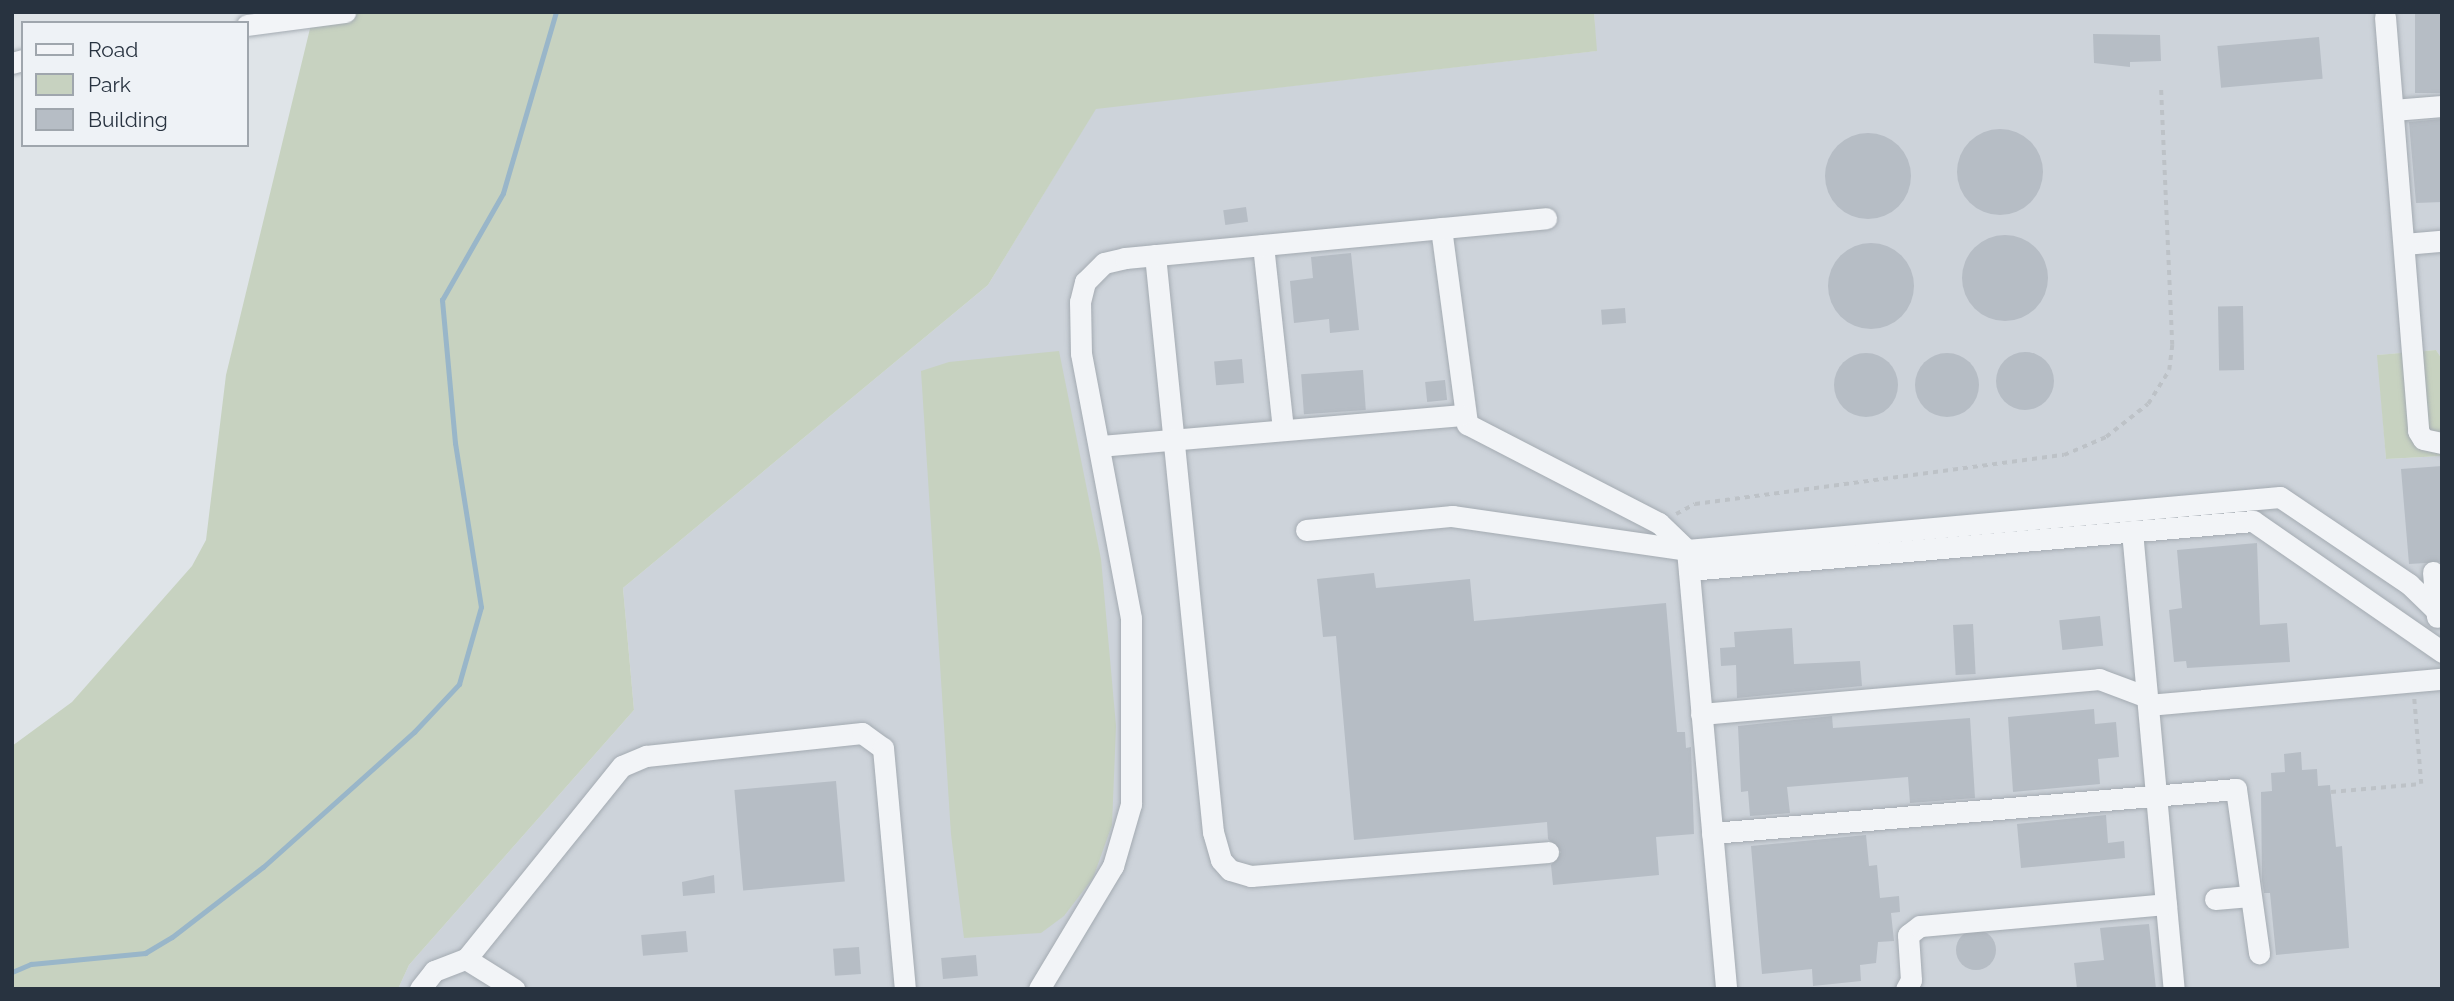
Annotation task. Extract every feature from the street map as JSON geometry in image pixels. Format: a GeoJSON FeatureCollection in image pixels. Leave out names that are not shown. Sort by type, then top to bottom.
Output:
{"type":"FeatureCollection","features":[{"type":"Feature","properties":{"kind":"street"},"geometry":{"type":"LineString","coordinates":[[248,25],[345,12]]}},
{"type":"Feature","properties":{"kind":"street"},"geometry":{"type":"LineString","coordinates":[[2385,18],[2418,431],[2423,439],[2442,443]]}},
{"type":"Feature","properties":{"kind":"street"},"geometry":{"type":"LineString","coordinates":[[2393,110],[2442,106]]}},
{"type":"Feature","properties":{"kind":"street"},"geometry":{"type":"LineString","coordinates":[[1039,989],[1108,876],[1131,804],[1131,618],[1080,340],[1085,282],[1104,263],[1155,255],[1546,218]]}},
{"type":"Feature","properties":{"kind":"street"},"geometry":{"type":"LineString","coordinates":[[1441,229],[1461,415],[1486,439],[1659,523],[1688,560],[1726,989]]}},
{"type":"Feature","properties":{"kind":"street"},"geometry":{"type":"LineString","coordinates":[[2404,244],[2442,241]]}},
{"type":"Feature","properties":{"kind":"street"},"geometry":{"type":"LineString","coordinates":[[1263,245],[1283,429]]}},
{"type":"Feature","properties":{"kind":"street"},"geometry":{"type":"LineString","coordinates":[[1155,255],[1213,832],[1226,867],[1251,876],[1548,852]]}},
{"type":"Feature","properties":{"kind":"street"},"geometry":{"type":"LineString","coordinates":[[1100,446],[1461,415]]}},
{"type":"Feature","properties":{"kind":"street"},"geometry":{"type":"LineString","coordinates":[[1688,560],[2280,497],[2409,584],[2439,614]]}},
{"type":"Feature","properties":{"kind":"street"},"geometry":{"type":"LineString","coordinates":[[1306,530],[1452,516],[1688,560],[2253,521],[2441,651]]}},
{"type":"Feature","properties":{"kind":"street"},"geometry":{"type":"LineString","coordinates":[[2132,530],[2174,989]]}},
{"type":"Feature","properties":{"kind":"street"},"geometry":{"type":"LineString","coordinates":[[1702,714],[2099,679],[2148,701],[2442,677],[2439,614],[2433,572]]}},
{"type":"Feature","properties":{"kind":"street"},"geometry":{"type":"LineString","coordinates":[[420,989],[434,971],[466,959],[622,766],[646,756],[863,733],[883,748],[905,989]]}},
{"type":"Feature","properties":{"kind":"street"},"geometry":{"type":"LineString","coordinates":[[1712,833],[2239,790],[2259,953]]}},
{"type":"Feature","properties":{"kind":"street"},"geometry":{"type":"LineString","coordinates":[[2215,900],[2250,896]]}},
{"type":"Feature","properties":{"kind":"street"},"geometry":{"type":"LineString","coordinates":[[1906,989],[1911,981],[1908,935],[1920,926],[2166,904]]}},
{"type":"Feature","properties":{"kind":"street"},"geometry":{"type":"LineString","coordinates":[[466,959],[514,989]]}},
{"type":"Feature","properties":{"kind":"path"},"geometry":{"type":"LineString","coordinates":[[1659,523],[1695,504],[2064,455],[2106,437],[2148,404],[2169,370],[2172,345],[2161,88]]}},
{"type":"Feature","properties":{"kind":"path"},"geometry":{"type":"LineString","coordinates":[[2331,792],[2421,784],[2417,681]]}},
{"type":"Feature","properties":{"kind":"shaded area"},"geometry":{"type":"Polygon","coordinates":[[[1594,12],[2442,12],[2442,359],[2436,350],[2378,355],[2386,459],[2442,456],[2442,989],[398,989],[409,965],[634,710],[623,588],[988,285],[1096,108],[1596,51],[1594,12]]]}},
{"type":"Feature","properties":{"kind":"green space"},"geometry":{"type":"Polygon","coordinates":[[[314,12],[1594,12],[1597,51],[1096,109],[988,285],[623,588],[634,710],[409,965],[398,989],[12,989],[12,746],[72,702],[192,566],[206,540],[226,375],[314,12]]]}},
{"type":"Feature","properties":{"kind":"green space"},"geometry":{"type":"Polygon","coordinates":[[[2436,350],[2442,359],[2442,456],[2386,459],[2377,355],[2436,350]]]}},
{"type":"Feature","properties":{"kind":"green space"},"geometry":{"type":"Polygon","coordinates":[[[1059,351],[1101,559],[1116,726],[1112,825],[1093,878],[1064,916],[1041,933],[964,938],[951,834],[921,371],[949,362],[1059,351]]]}},
{"type":"Feature","properties":{"kind":"building"},"geometry":{"type":"Polygon","coordinates":[[[2415,14],[2442,14],[2442,93],[2415,93],[2415,14]]]}},
{"type":"Feature","properties":{"kind":"building"},"geometry":{"type":"Polygon","coordinates":[[[2093,34],[2160,35],[2161,61],[2130,62],[2130,67],[2094,63],[2093,34]]]}},
{"type":"Feature","properties":{"kind":"building"},"geometry":{"type":"Polygon","coordinates":[[[2319,37],[2323,79],[2221,88],[2217,46],[2319,37]]]}},
{"type":"Feature","properties":{"kind":"building"},"geometry":{"type":"Polygon","coordinates":[[[2442,119],[2442,202],[2416,203],[2409,122],[2442,119]]]}},
{"type":"Feature","properties":{"kind":"building"},"geometry":{"type":"Polygon","coordinates":[[[1992,129],[2008,129],[2031,141],[2040,155],[2043,172],[2040,189],[2031,203],[2008,215],[1992,215],[1976,208],[1964,196],[1957,180],[1957,164],[1964,148],[1976,136],[1992,129]]]}},
{"type":"Feature","properties":{"kind":"building"},"geometry":{"type":"Polygon","coordinates":[[[1860,133],[1876,133],[1899,145],[1908,159],[1911,176],[1908,193],[1899,207],[1876,219],[1860,219],[1844,212],[1832,200],[1825,184],[1825,168],[1832,152],[1844,140],[1860,133]]]}},
{"type":"Feature","properties":{"kind":"building"},"geometry":{"type":"Polygon","coordinates":[[[1246,207],[1248,222],[1225,225],[1223,210],[1246,207]]]}},
{"type":"Feature","properties":{"kind":"building"},"geometry":{"type":"Polygon","coordinates":[[[1997,235],[2013,235],[2036,247],[2045,261],[2048,278],[2045,295],[2036,309],[2013,321],[1997,321],[1981,314],[1969,302],[1962,286],[1962,270],[1969,254],[1981,242],[1997,235]]]}},
{"type":"Feature","properties":{"kind":"building"},"geometry":{"type":"Polygon","coordinates":[[[1863,243],[1879,243],[1902,255],[1911,269],[1914,286],[1911,303],[1902,317],[1879,329],[1863,329],[1847,322],[1835,310],[1828,294],[1828,278],[1835,262],[1847,250],[1863,243]]]}},
{"type":"Feature","properties":{"kind":"building"},"geometry":{"type":"Polygon","coordinates":[[[1351,253],[1359,330],[1330,333],[1329,319],[1294,323],[1290,281],[1313,278],[1311,257],[1351,253]]]}},
{"type":"Feature","properties":{"kind":"building"},"geometry":{"type":"Polygon","coordinates":[[[2218,306],[2243,306],[2244,370],[2219,370],[2218,306]]]}},
{"type":"Feature","properties":{"kind":"building"},"geometry":{"type":"Polygon","coordinates":[[[1625,308],[1626,323],[1602,325],[1601,310],[1625,308]]]}},
{"type":"Feature","properties":{"kind":"building"},"geometry":{"type":"Polygon","coordinates":[[[2025,352],[2041,357],[2049,365],[2054,381],[2049,397],[2041,405],[2025,410],[2009,405],[2001,397],[1996,381],[2001,365],[2009,357],[2025,352]]]}},
{"type":"Feature","properties":{"kind":"building"},"geometry":{"type":"Polygon","coordinates":[[[1866,353],[1878,355],[1889,362],[1896,373],[1896,397],[1889,408],[1878,415],[1866,417],[1854,415],[1843,408],[1836,397],[1834,385],[1836,373],[1843,362],[1854,355],[1866,353]]]}},
{"type":"Feature","properties":{"kind":"building"},"geometry":{"type":"Polygon","coordinates":[[[1947,353],[1959,355],[1970,362],[1977,373],[1977,397],[1970,408],[1959,415],[1947,417],[1935,415],[1924,408],[1917,397],[1915,385],[1917,373],[1924,362],[1935,355],[1947,353]]]}},
{"type":"Feature","properties":{"kind":"building"},"geometry":{"type":"Polygon","coordinates":[[[1242,359],[1244,383],[1216,385],[1214,361],[1242,359]]]}},
{"type":"Feature","properties":{"kind":"building"},"geometry":{"type":"Polygon","coordinates":[[[1363,370],[1366,410],[1304,414],[1301,374],[1363,370]]]}},
{"type":"Feature","properties":{"kind":"building"},"geometry":{"type":"Polygon","coordinates":[[[1445,380],[1447,400],[1427,402],[1425,382],[1445,380]]]}},
{"type":"Feature","properties":{"kind":"building"},"geometry":{"type":"Polygon","coordinates":[[[2442,466],[2442,562],[2409,564],[2401,469],[2442,466]]]}},
{"type":"Feature","properties":{"kind":"building"},"geometry":{"type":"Polygon","coordinates":[[[2257,543],[2260,625],[2287,623],[2290,662],[2187,668],[2186,661],[2174,662],[2169,610],[2182,608],[2177,550],[2257,543]]]}},
{"type":"Feature","properties":{"kind":"building"},"geometry":{"type":"Polygon","coordinates":[[[1374,573],[1376,588],[1470,579],[1474,621],[1666,603],[1677,732],[1685,732],[1686,748],[1691,747],[1694,834],[1656,837],[1659,875],[1553,885],[1551,865],[1561,852],[1548,839],[1547,822],[1354,840],[1336,636],[1323,637],[1317,579],[1374,573]]]}},
{"type":"Feature","properties":{"kind":"building"},"geometry":{"type":"Polygon","coordinates":[[[2100,616],[2103,646],[2062,650],[2059,620],[2100,616]]]}},
{"type":"Feature","properties":{"kind":"building"},"geometry":{"type":"Polygon","coordinates":[[[1973,624],[1976,674],[1956,675],[1953,625],[1973,624]]]}},
{"type":"Feature","properties":{"kind":"building"},"geometry":{"type":"Polygon","coordinates":[[[1792,628],[1794,664],[1860,661],[1862,686],[1737,698],[1736,665],[1721,666],[1720,648],[1735,647],[1734,632],[1792,628]]]}},
{"type":"Feature","properties":{"kind":"building"},"geometry":{"type":"Polygon","coordinates":[[[2094,709],[2095,724],[2116,722],[2119,757],[2098,759],[2100,784],[2013,792],[2008,717],[2094,709]]]}},
{"type":"Feature","properties":{"kind":"building"},"geometry":{"type":"Polygon","coordinates":[[[1832,716],[1833,728],[1970,718],[1975,798],[1910,803],[1908,777],[1787,787],[1790,813],[1750,816],[1748,791],[1741,792],[1738,726],[1832,716]]]}},
{"type":"Feature","properties":{"kind":"building"},"geometry":{"type":"Polygon","coordinates":[[[2301,752],[2302,770],[2317,769],[2318,786],[2330,785],[2336,847],[2342,846],[2349,948],[2276,955],[2270,893],[2264,893],[2262,880],[2261,792],[2272,791],[2271,773],[2285,772],[2284,754],[2301,752]]]}},
{"type":"Feature","properties":{"kind":"building"},"geometry":{"type":"Polygon","coordinates":[[[836,781],[845,882],[743,891],[734,790],[836,781]]]}},
{"type":"Feature","properties":{"kind":"building"},"geometry":{"type":"Polygon","coordinates":[[[2106,815],[2108,843],[2124,841],[2125,858],[2021,868],[2017,824],[2106,815]]]}},
{"type":"Feature","properties":{"kind":"building"},"geometry":{"type":"Polygon","coordinates":[[[1866,835],[1869,866],[1877,865],[1880,898],[1899,896],[1900,912],[1891,913],[1894,941],[1878,942],[1876,963],[1860,965],[1861,981],[1813,986],[1812,969],[1762,974],[1751,846],[1866,835]]]}},
{"type":"Feature","properties":{"kind":"building"},"geometry":{"type":"Polygon","coordinates":[[[714,875],[715,893],[683,896],[682,882],[714,875]]]}},
{"type":"Feature","properties":{"kind":"building"},"geometry":{"type":"Polygon","coordinates":[[[2149,924],[2156,989],[2077,989],[2074,963],[2104,960],[2100,928],[2149,924]]]}},
{"type":"Feature","properties":{"kind":"building"},"geometry":{"type":"Polygon","coordinates":[[[1976,930],[1990,936],[1996,950],[1990,964],[1976,970],[1962,964],[1956,950],[1962,936],[1976,930]]]}},
{"type":"Feature","properties":{"kind":"building"},"geometry":{"type":"Polygon","coordinates":[[[686,931],[688,952],[643,956],[641,935],[686,931]]]}},
{"type":"Feature","properties":{"kind":"building"},"geometry":{"type":"Polygon","coordinates":[[[859,947],[861,974],[835,976],[833,949],[859,947]]]}},
{"type":"Feature","properties":{"kind":"building"},"geometry":{"type":"Polygon","coordinates":[[[976,955],[978,976],[943,979],[941,958],[976,955]]]}},
{"type":"Feature","properties":{"kind":"waterway"},"geometry":{"type":"LineString","coordinates":[[12,972],[31,964],[145,953],[172,937],[263,867],[414,732],[459,684],[481,607],[455,443],[442,300],[503,193],[556,12]]}}]}
